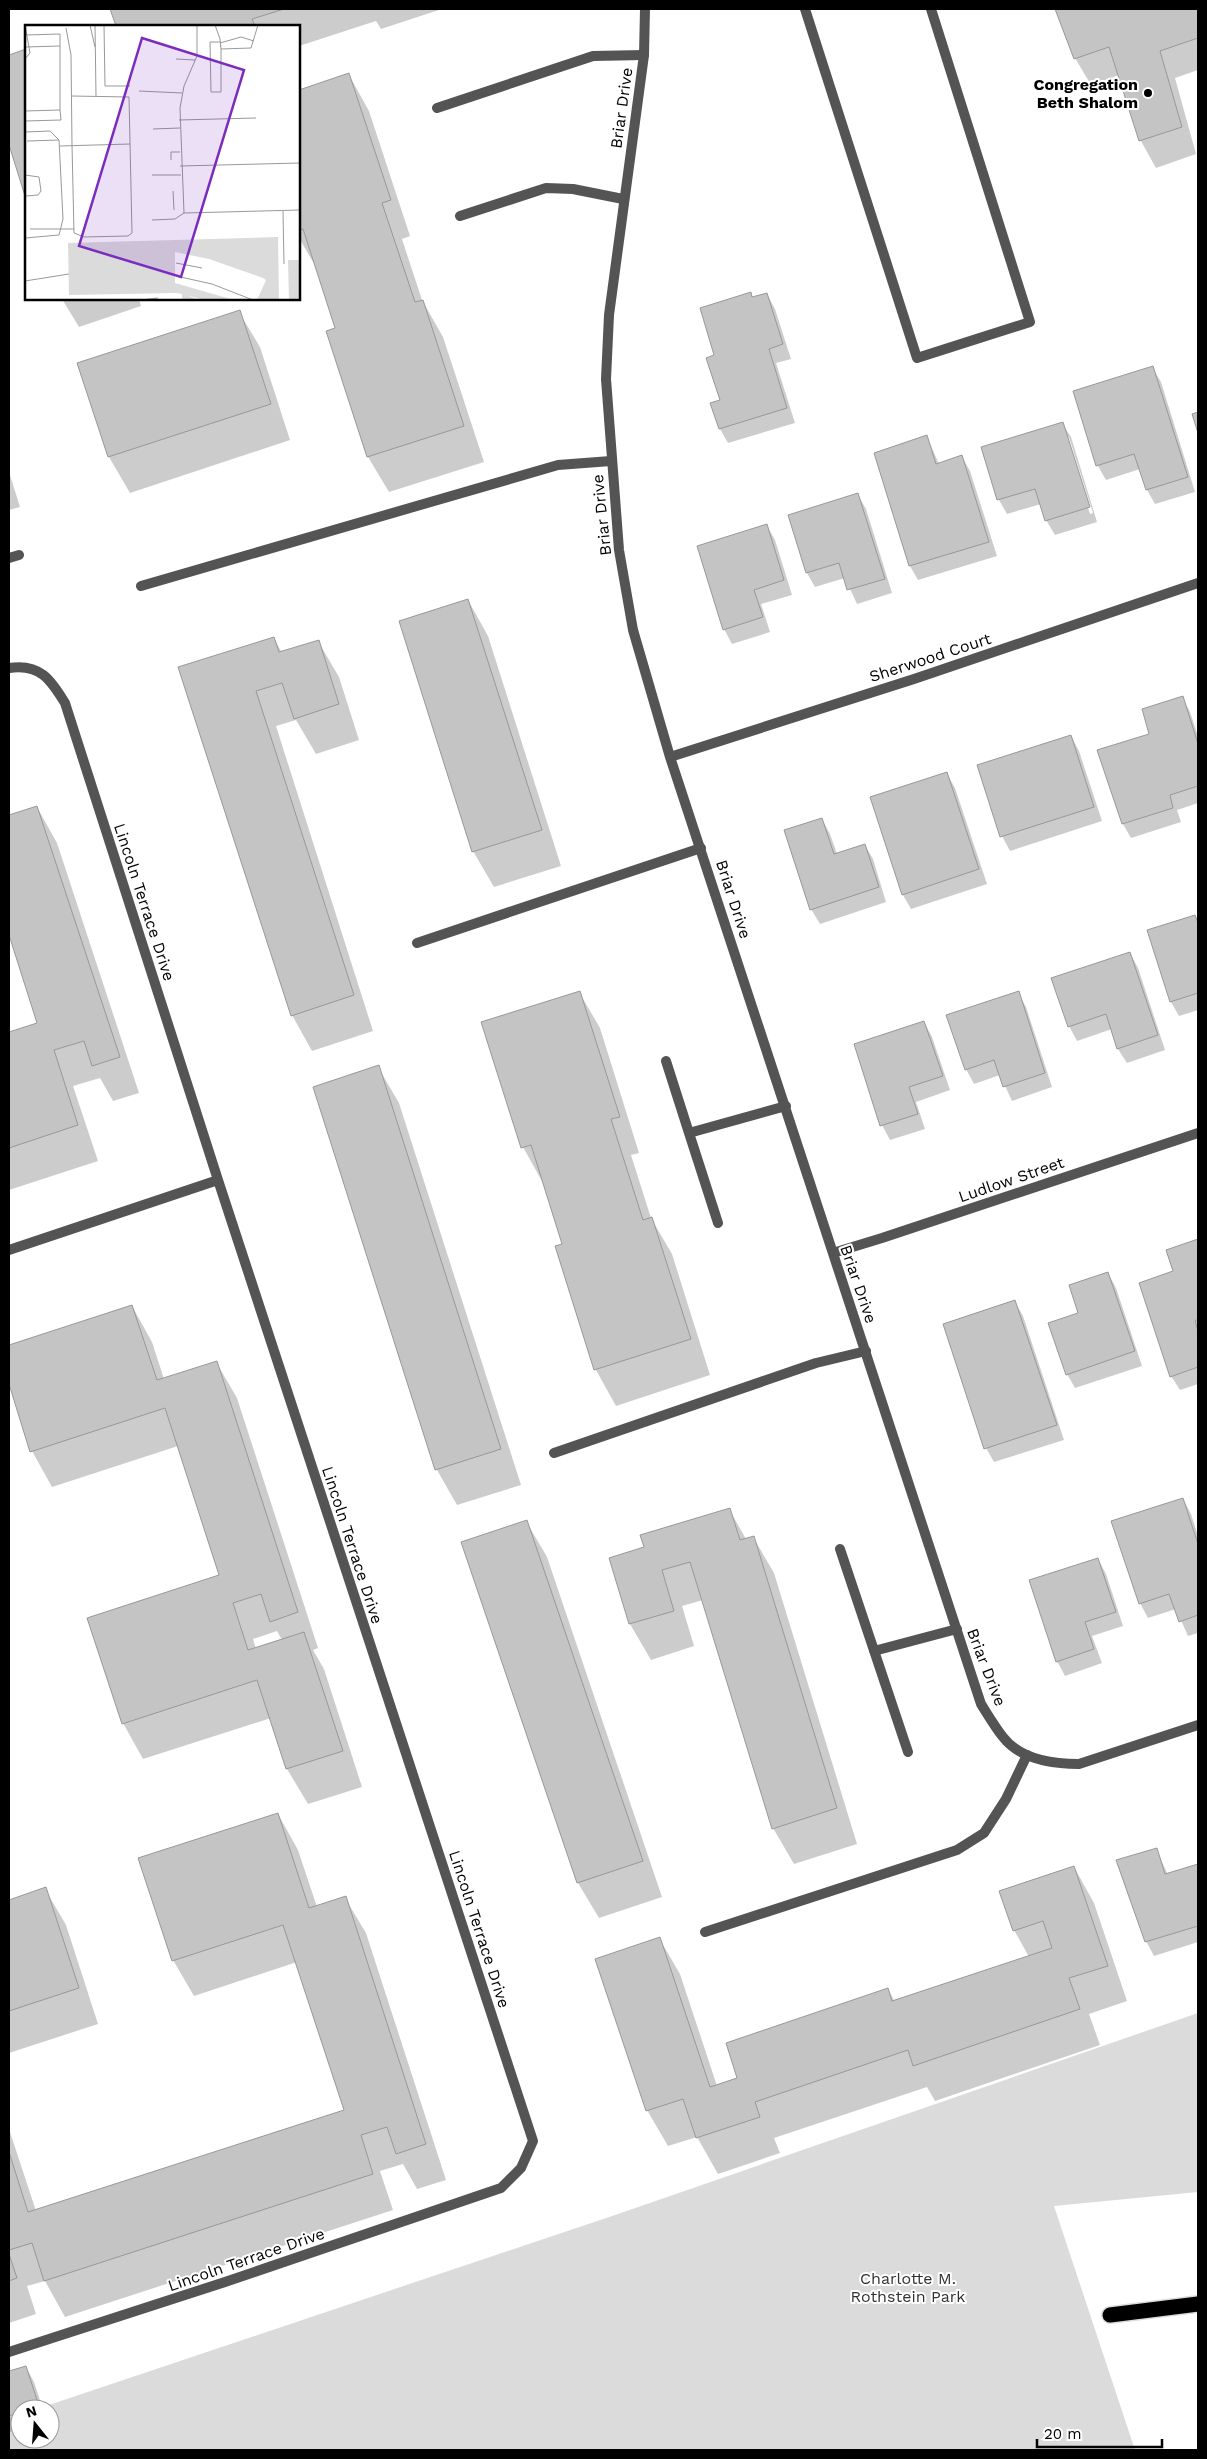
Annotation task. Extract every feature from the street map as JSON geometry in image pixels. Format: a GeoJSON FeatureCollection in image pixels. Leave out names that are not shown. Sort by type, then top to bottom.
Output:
{"type":"FeatureCollection","features":[{"type":"Feature","properties":{"kind":"highway"},"geometry":{"type":"LineString","coordinates":[[1110,2315],[1198,2304]]}},
{"type":"Feature","properties":{"kind":"street","name":"Briar Drive"},"geometry":{"type":"LineString","coordinates":[[645,9],[644,55],[609,315],[607,361],[611,460],[619,550],[633,630],[670,757],[981,1704],[1004,1739],[1027,1755],[1060,1764],[1079,1764],[1198,1725]]}},
{"type":"Feature","properties":{"kind":"street"},"geometry":{"type":"LineString","coordinates":[[805,9],[917,358],[1030,322],[931,9]]}},
{"type":"Feature","properties":{"kind":"street"},"geometry":{"type":"LineString","coordinates":[[437,108],[592,56],[644,55]]}},
{"type":"Feature","properties":{"kind":"street"},"geometry":{"type":"LineString","coordinates":[[460,216],[546,188],[573,189],[623,200]]}},
{"type":"Feature","properties":{"kind":"street"},"geometry":{"type":"LineString","coordinates":[[141,586],[558,465],[611,460]]}},
{"type":"Feature","properties":{"kind":"street","name":"Sherwood Court"},"geometry":{"type":"LineString","coordinates":[[670,757],[914,679],[1198,582]]}},
{"type":"Feature","properties":{"kind":"street","name":"Lincoln Terrace Drive"},"geometry":{"type":"LineString","coordinates":[[9,668],[36,669],[52,681],[65,704],[218,1180],[533,2141],[521,2168],[501,2188],[216,2285],[9,2352]]}},
{"type":"Feature","properties":{"kind":"street"},"geometry":{"type":"LineString","coordinates":[[417,943],[701,848]]}},
{"type":"Feature","properties":{"kind":"street"},"geometry":{"type":"LineString","coordinates":[[666,1061],[718,1222]]}},
{"type":"Feature","properties":{"kind":"street"},"geometry":{"type":"LineString","coordinates":[[689,1133],[786,1106]]}},
{"type":"Feature","properties":{"kind":"street","name":"Ludlow Street"},"geometry":{"type":"LineString","coordinates":[[832,1253],[1198,1132]]}},
{"type":"Feature","properties":{"kind":"street"},"geometry":{"type":"LineString","coordinates":[[9,1250],[218,1180]]}},
{"type":"Feature","properties":{"kind":"street"},"geometry":{"type":"LineString","coordinates":[[554,1453],[816,1363],[866,1351]]}},
{"type":"Feature","properties":{"kind":"street"},"geometry":{"type":"LineString","coordinates":[[840,1549],[908,1752]]}},
{"type":"Feature","properties":{"kind":"street"},"geometry":{"type":"LineString","coordinates":[[874,1651],[957,1629]]}},
{"type":"Feature","properties":{"kind":"street"},"geometry":{"type":"LineString","coordinates":[[705,1932],[957,1850],[984,1833],[1006,1799],[1027,1755]]}},
{"type":"Feature","properties":{"kind":"green space","name":"Charlotte M. Rothstein Park"},"geometry":{"type":"Polygon","coordinates":[[[1198,2013],[1198,2192],[1054,2206],[1135,2450],[9,2450],[9,2418],[10,2449],[60,2449],[60,2401],[618,2214],[1198,2013]]]}},
{"type":"Feature","properties":{"kind":"building"},"geometry":{"type":"Polygon","coordinates":[[[110,9],[284,9],[252,19],[255,25],[116,25],[110,9]]]}},
{"type":"Feature","properties":{"kind":"building","name":"Congregation Beth Shalom"},"geometry":{"type":"Polygon","coordinates":[[[1055,9],[1198,9],[1198,38],[1160,51],[1182,127],[1139,141],[1109,47],[1074,59],[1055,9]]]}},
{"type":"Feature","properties":{"kind":"building"},"geometry":{"type":"Polygon","coordinates":[[[25,49],[25,196],[9,145],[9,55],[25,49]]]}},
{"type":"Feature","properties":{"kind":"building"},"geometry":{"type":"Polygon","coordinates":[[[349,73],[391,200],[382,203],[415,302],[423,300],[464,426],[367,457],[326,331],[335,328],[303,229],[300,230],[300,90],[349,73]]]}},
{"type":"Feature","properties":{"kind":"building"},"geometry":{"type":"Polygon","coordinates":[[[751,292],[752,297],[767,293],[783,344],[769,349],[787,408],[719,429],[710,403],[720,400],[706,358],[714,355],[700,308],[751,292]]]}},
{"type":"Feature","properties":{"kind":"building"},"geometry":{"type":"Polygon","coordinates":[[[240,310],[271,404],[108,457],[77,363],[240,310]]]}},
{"type":"Feature","properties":{"kind":"building"},"geometry":{"type":"Polygon","coordinates":[[[1153,366],[1188,477],[1146,490],[1134,454],[1096,466],[1073,391],[1153,366]]]}},
{"type":"Feature","properties":{"kind":"building"},"geometry":{"type":"Polygon","coordinates":[[[1198,412],[1198,433],[1192,414],[1198,412]]]}},
{"type":"Feature","properties":{"kind":"building"},"geometry":{"type":"Polygon","coordinates":[[[1063,422],[1090,507],[1045,521],[1035,489],[997,500],[981,447],[1063,422]]]}},
{"type":"Feature","properties":{"kind":"building"},"geometry":{"type":"Polygon","coordinates":[[[927,435],[936,464],[962,455],[989,542],[909,566],[874,453],[927,435]]]}},
{"type":"Feature","properties":{"kind":"building"},"geometry":{"type":"Polygon","coordinates":[[[858,493],[885,579],[847,590],[839,563],[806,573],[788,515],[858,493]]]}},
{"type":"Feature","properties":{"kind":"building"},"geometry":{"type":"Polygon","coordinates":[[[767,524],[784,580],[754,590],[763,617],[723,630],[697,546],[767,524]]]}},
{"type":"Feature","properties":{"kind":"building"},"geometry":{"type":"Polygon","coordinates":[[[468,599],[542,830],[472,852],[399,621],[468,599]]]}},
{"type":"Feature","properties":{"kind":"building"},"geometry":{"type":"Polygon","coordinates":[[[274,637],[279,652],[319,640],[339,704],[294,719],[282,683],[256,691],[354,995],[291,1016],[178,667],[274,637]]]}},
{"type":"Feature","properties":{"kind":"building"},"geometry":{"type":"Polygon","coordinates":[[[1183,696],[1198,744],[1198,786],[1170,795],[1173,808],[1122,824],[1097,750],[1149,734],[1142,709],[1183,696]]]}},
{"type":"Feature","properties":{"kind":"building"},"geometry":{"type":"Polygon","coordinates":[[[1071,735],[1094,807],[1000,837],[977,765],[1071,735]]]}},
{"type":"Feature","properties":{"kind":"building"},"geometry":{"type":"Polygon","coordinates":[[[947,772],[979,869],[902,895],[870,797],[947,772]]]}},
{"type":"Feature","properties":{"kind":"building"},"geometry":{"type":"Polygon","coordinates":[[[37,806],[120,1057],[92,1066],[84,1041],[54,1050],[78,1125],[9,1148],[9,1032],[37,1023],[9,935],[9,815],[37,806]]]}},
{"type":"Feature","properties":{"kind":"building"},"geometry":{"type":"Polygon","coordinates":[[[822,818],[834,854],[865,844],[879,887],[810,910],[784,830],[822,818]]]}},
{"type":"Feature","properties":{"kind":"building"},"geometry":{"type":"Polygon","coordinates":[[[1195,915],[1198,923],[1198,993],[1170,1002],[1147,930],[1195,915]]]}},
{"type":"Feature","properties":{"kind":"building"},"geometry":{"type":"Polygon","coordinates":[[[1130,952],[1158,1035],[1117,1049],[1106,1014],[1068,1027],[1051,978],[1130,952]]]}},
{"type":"Feature","properties":{"kind":"building"},"geometry":{"type":"Polygon","coordinates":[[[580,991],[620,1117],[611,1119],[643,1220],[652,1217],[691,1339],[594,1370],[555,1246],[562,1244],[531,1145],[521,1148],[481,1022],[580,991]]]}},
{"type":"Feature","properties":{"kind":"building"},"geometry":{"type":"Polygon","coordinates":[[[1019,991],[1045,1073],[1003,1087],[994,1060],[965,1070],[946,1015],[1019,991]]]}},
{"type":"Feature","properties":{"kind":"building"},"geometry":{"type":"Polygon","coordinates":[[[924,1021],[943,1076],[909,1087],[918,1114],[880,1126],[854,1044],[924,1021]]]}},
{"type":"Feature","properties":{"kind":"building"},"geometry":{"type":"Polygon","coordinates":[[[379,1065],[501,1449],[435,1470],[313,1087],[379,1065]]]}},
{"type":"Feature","properties":{"kind":"building"},"geometry":{"type":"Polygon","coordinates":[[[1198,1239],[1198,1319],[1195,1321],[1198,1331],[1198,1367],[1170,1377],[1139,1283],[1173,1271],[1166,1250],[1198,1239]]]}},
{"type":"Feature","properties":{"kind":"building"},"geometry":{"type":"Polygon","coordinates":[[[1108,1272],[1135,1351],[1066,1375],[1048,1323],[1078,1313],[1069,1285],[1108,1272]]]}},
{"type":"Feature","properties":{"kind":"building"},"geometry":{"type":"Polygon","coordinates":[[[1015,1300],[1057,1425],[984,1449],[943,1324],[1015,1300]]]}},
{"type":"Feature","properties":{"kind":"building"},"geometry":{"type":"Polygon","coordinates":[[[132,1305],[157,1380],[217,1361],[298,1612],[270,1622],[261,1594],[233,1603],[248,1650],[304,1632],[343,1751],[286,1769],[257,1680],[122,1724],[87,1618],[219,1575],[165,1408],[30,1452],[9,1384],[9,1345],[132,1305]]]}},
{"type":"Feature","properties":{"kind":"building"},"geometry":{"type":"Polygon","coordinates":[[[1183,1498],[1198,1544],[1198,1615],[1179,1622],[1169,1594],[1139,1604],[1111,1521],[1183,1498]]]}},
{"type":"Feature","properties":{"kind":"building"},"geometry":{"type":"Polygon","coordinates":[[[730,1508],[740,1540],[754,1536],[837,1808],[772,1829],[690,1562],[662,1570],[674,1611],[629,1624],[609,1558],[644,1547],[640,1535],[730,1508]]]}},
{"type":"Feature","properties":{"kind":"building"},"geometry":{"type":"Polygon","coordinates":[[[527,1520],[643,1861],[577,1883],[461,1542],[527,1520]]]}},
{"type":"Feature","properties":{"kind":"building"},"geometry":{"type":"Polygon","coordinates":[[[1098,1558],[1116,1612],[1085,1622],[1094,1649],[1056,1662],[1029,1580],[1098,1558]]]}},
{"type":"Feature","properties":{"kind":"building"},"geometry":{"type":"Polygon","coordinates":[[[278,1813],[309,1908],[346,1896],[426,2144],[396,2154],[387,2127],[361,2135],[373,2174],[44,2281],[32,2243],[9,2250],[9,2152],[28,2212],[344,2110],[283,1925],[172,1961],[138,1858],[278,1813]]]}},
{"type":"Feature","properties":{"kind":"building"},"geometry":{"type":"Polygon","coordinates":[[[1157,1848],[1165,1874],[1198,1864],[1198,1926],[1145,1942],[1116,1860],[1157,1848]]]}},
{"type":"Feature","properties":{"kind":"building"},"geometry":{"type":"Polygon","coordinates":[[[1074,1866],[1108,1966],[1069,1978],[1080,2009],[913,2066],[908,2050],[755,2102],[760,2117],[696,2138],[683,2099],[646,2111],[595,1959],[660,1937],[710,2087],[737,2078],[726,2043],[888,1988],[892,2001],[1052,1948],[1043,1921],[1013,1931],[999,1891],[1074,1866]]]}},
{"type":"Feature","properties":{"kind":"building"},"geometry":{"type":"Polygon","coordinates":[[[46,1887],[79,1988],[9,2011],[9,1900],[46,1887]]]}},
{"type":"Feature","properties":{"kind":"building"},"geometry":{"type":"Polygon","coordinates":[[[9,2254],[17,2278],[9,2281],[9,2254]]]}},
{"type":"Feature","properties":{"kind":"building"},"geometry":{"type":"Polygon","coordinates":[[[26,2366],[37,2399],[10,2399],[9,2416],[9,2371],[26,2366]]]}},
{"type":"Feature","properties":{"kind":"place","name":"Congregation Beth Shalom"},"geometry":{"type":"Point","coordinates":[1148,93]}}]}
